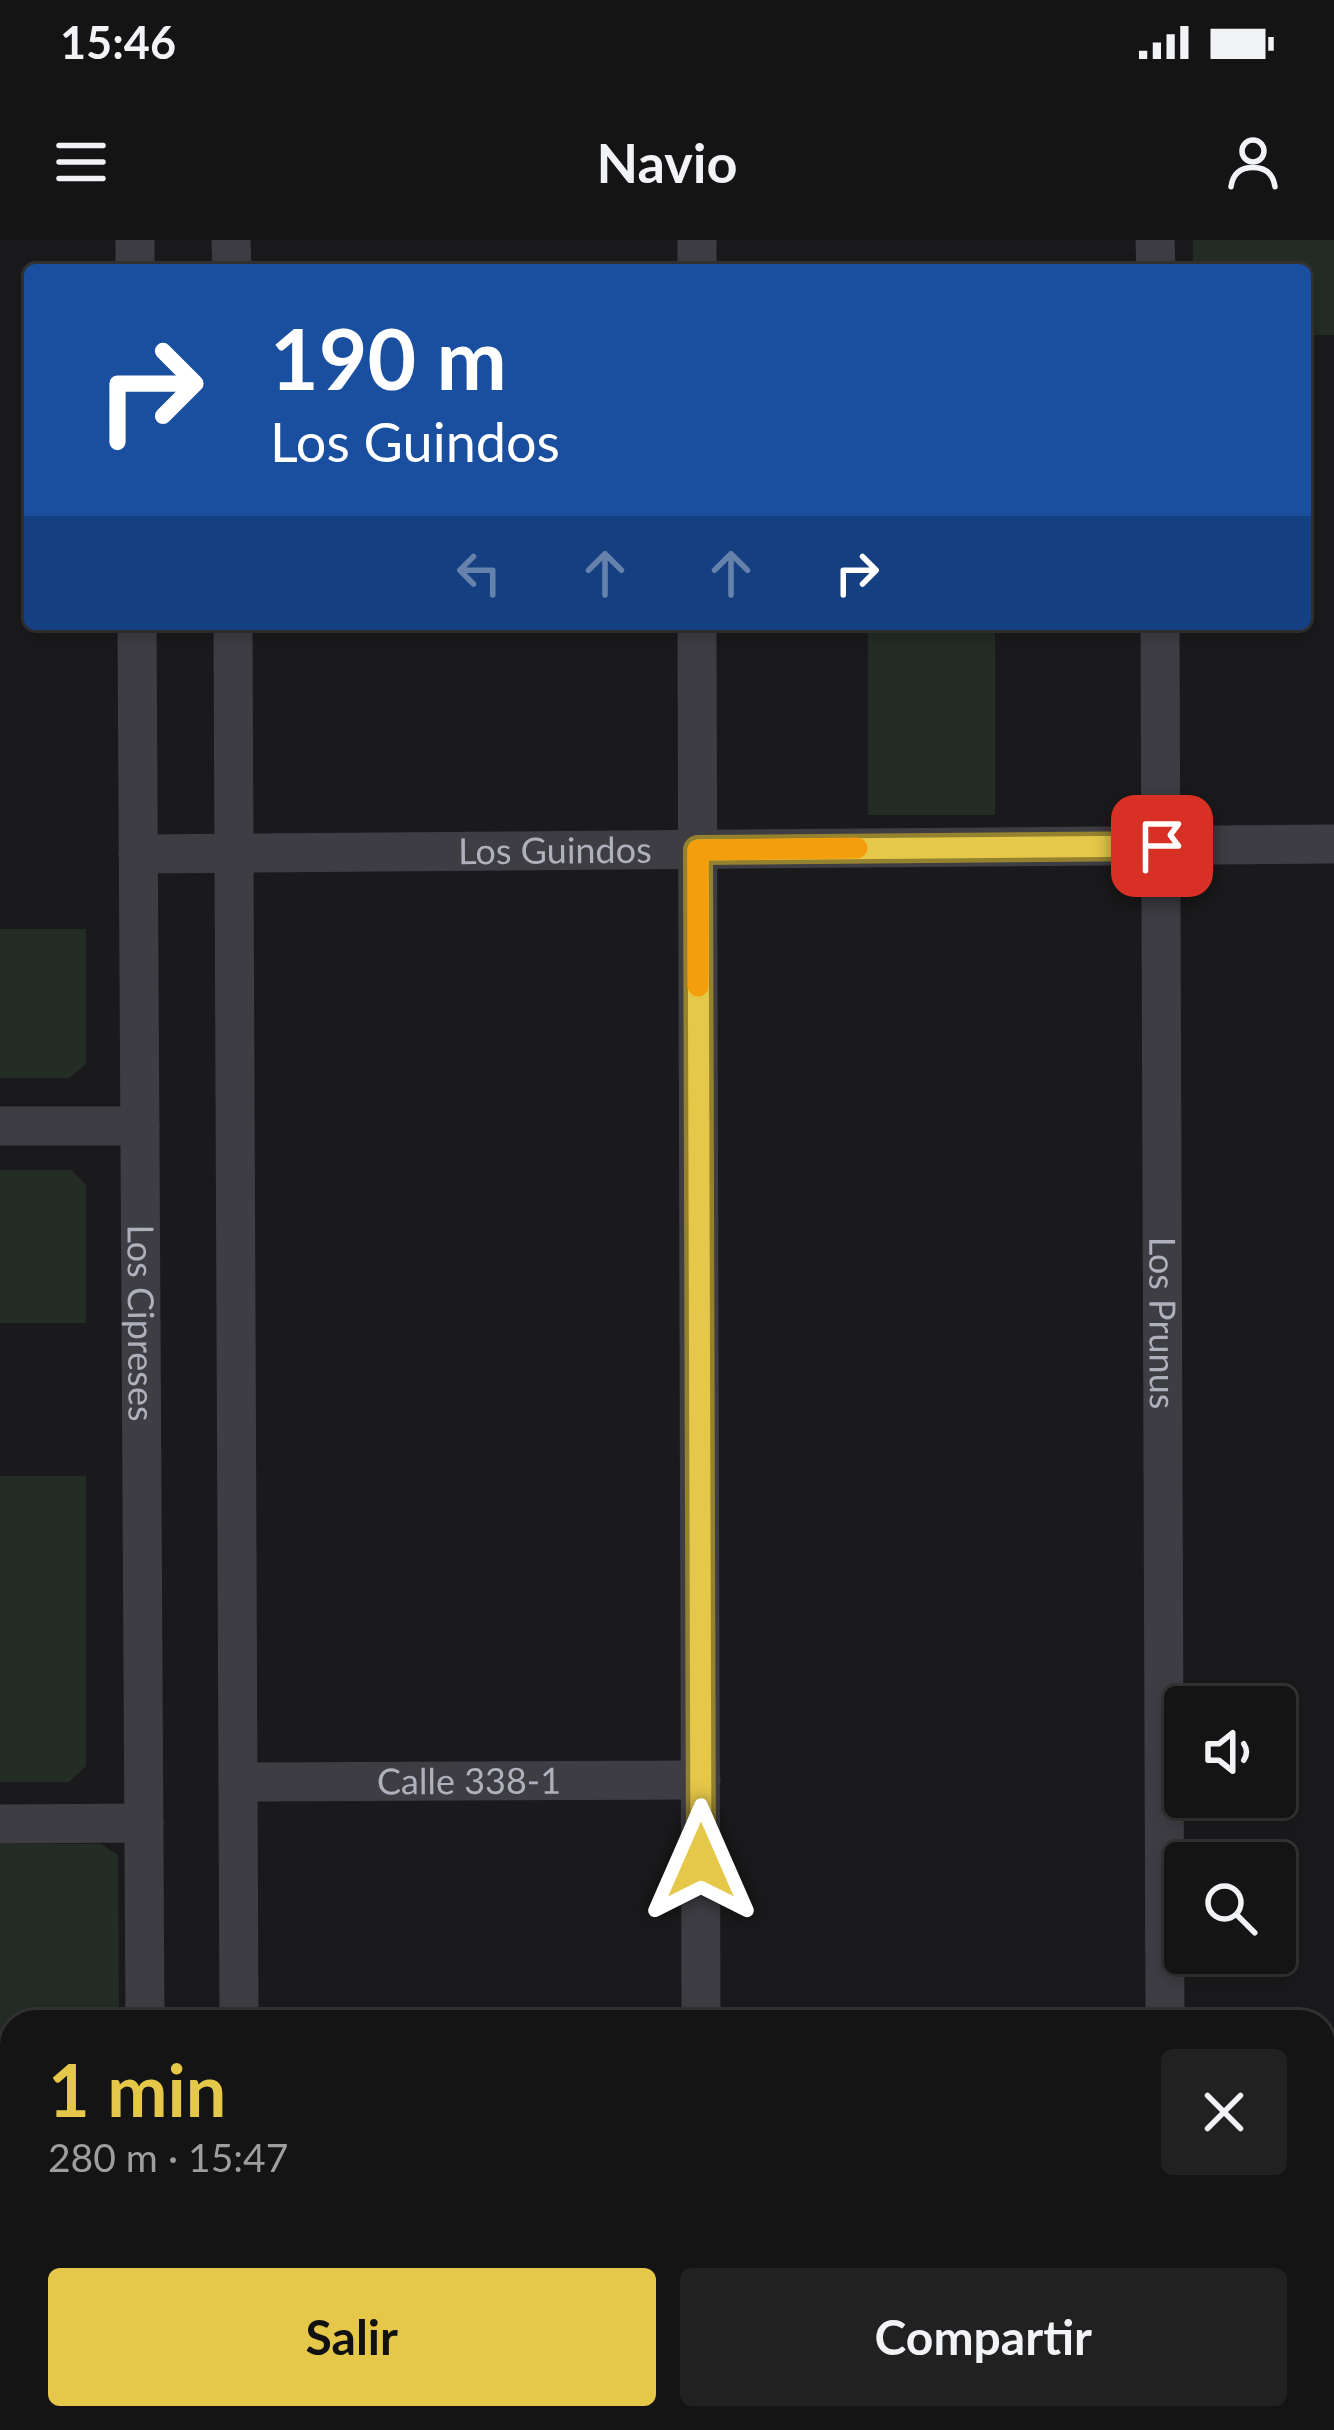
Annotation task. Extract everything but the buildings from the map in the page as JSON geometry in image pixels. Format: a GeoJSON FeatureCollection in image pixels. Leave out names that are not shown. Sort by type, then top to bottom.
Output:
{"type":"FeatureCollection","features":[{"type":"Feature","properties":{"kind":"street","name":"Los Cipreses"},"geometry":{"type":"LineString","coordinates":[[137,630],[145,2010]]}},
{"type":"Feature","properties":{"kind":"street"},"geometry":{"type":"LineString","coordinates":[[233,630],[239,2010]]}},
{"type":"Feature","properties":{"kind":"street"},"geometry":{"type":"LineString","coordinates":[[698,630],[701,2010]]}},
{"type":"Feature","properties":{"kind":"street","name":"Los Prunus"},"geometry":{"type":"LineString","coordinates":[[1160,630],[1165,2010]]}},
{"type":"Feature","properties":{"kind":"street","name":"Los Guindos"},"geometry":{"type":"LineString","coordinates":[[138,854],[1334,844]]}},
{"type":"Feature","properties":{"kind":"street"},"geometry":{"type":"LineString","coordinates":[[0,1126],[140,1126]]}},
{"type":"Feature","properties":{"kind":"street","name":"Calle 338-1"},"geometry":{"type":"LineString","coordinates":[[238,1782],[701,1780]]}},
{"type":"Feature","properties":{"kind":"street"},"geometry":{"type":"LineString","coordinates":[[0,1824],[144,1823]]}},
{"type":"Feature","properties":{"kind":"shaded area"},"geometry":{"type":"Polygon","coordinates":[[[1193,240],[1334,240],[1334,335],[1311,335],[1311,264],[1193,264],[1193,240]]]}},
{"type":"Feature","properties":{"kind":"shaded area"},"geometry":{"type":"Polygon","coordinates":[[[868,630],[995,630],[995,815],[868,815],[868,630]]]}},
{"type":"Feature","properties":{"kind":"shaded area"},"geometry":{"type":"Polygon","coordinates":[[[0,929],[86,929],[86,1064],[69,1078],[0,1078],[0,929]]]}},
{"type":"Feature","properties":{"kind":"shaded area"},"geometry":{"type":"Polygon","coordinates":[[[0,1170],[71,1170],[86,1185],[86,1323],[0,1323],[0,1170]]]}},
{"type":"Feature","properties":{"kind":"shaded area"},"geometry":{"type":"Polygon","coordinates":[[[0,1476],[86,1476],[86,1766],[69,1782],[0,1782],[0,1476]]]}},
{"type":"Feature","properties":{"kind":"shaded area"},"geometry":{"type":"Polygon","coordinates":[[[0,1844],[101,1844],[118,1855],[119,2010],[0,2010],[0,1844]]]}},
{"type":"Feature","properties":{"kind":"slow traffic"},"geometry":{"type":"LineString","coordinates":[[698,986],[698,850],[857,848]]}},
{"type":"Feature","properties":{"kind":"route"},"geometry":{"type":"LineString","coordinates":[[701,1861],[698,850],[1162,846]]}}]}
